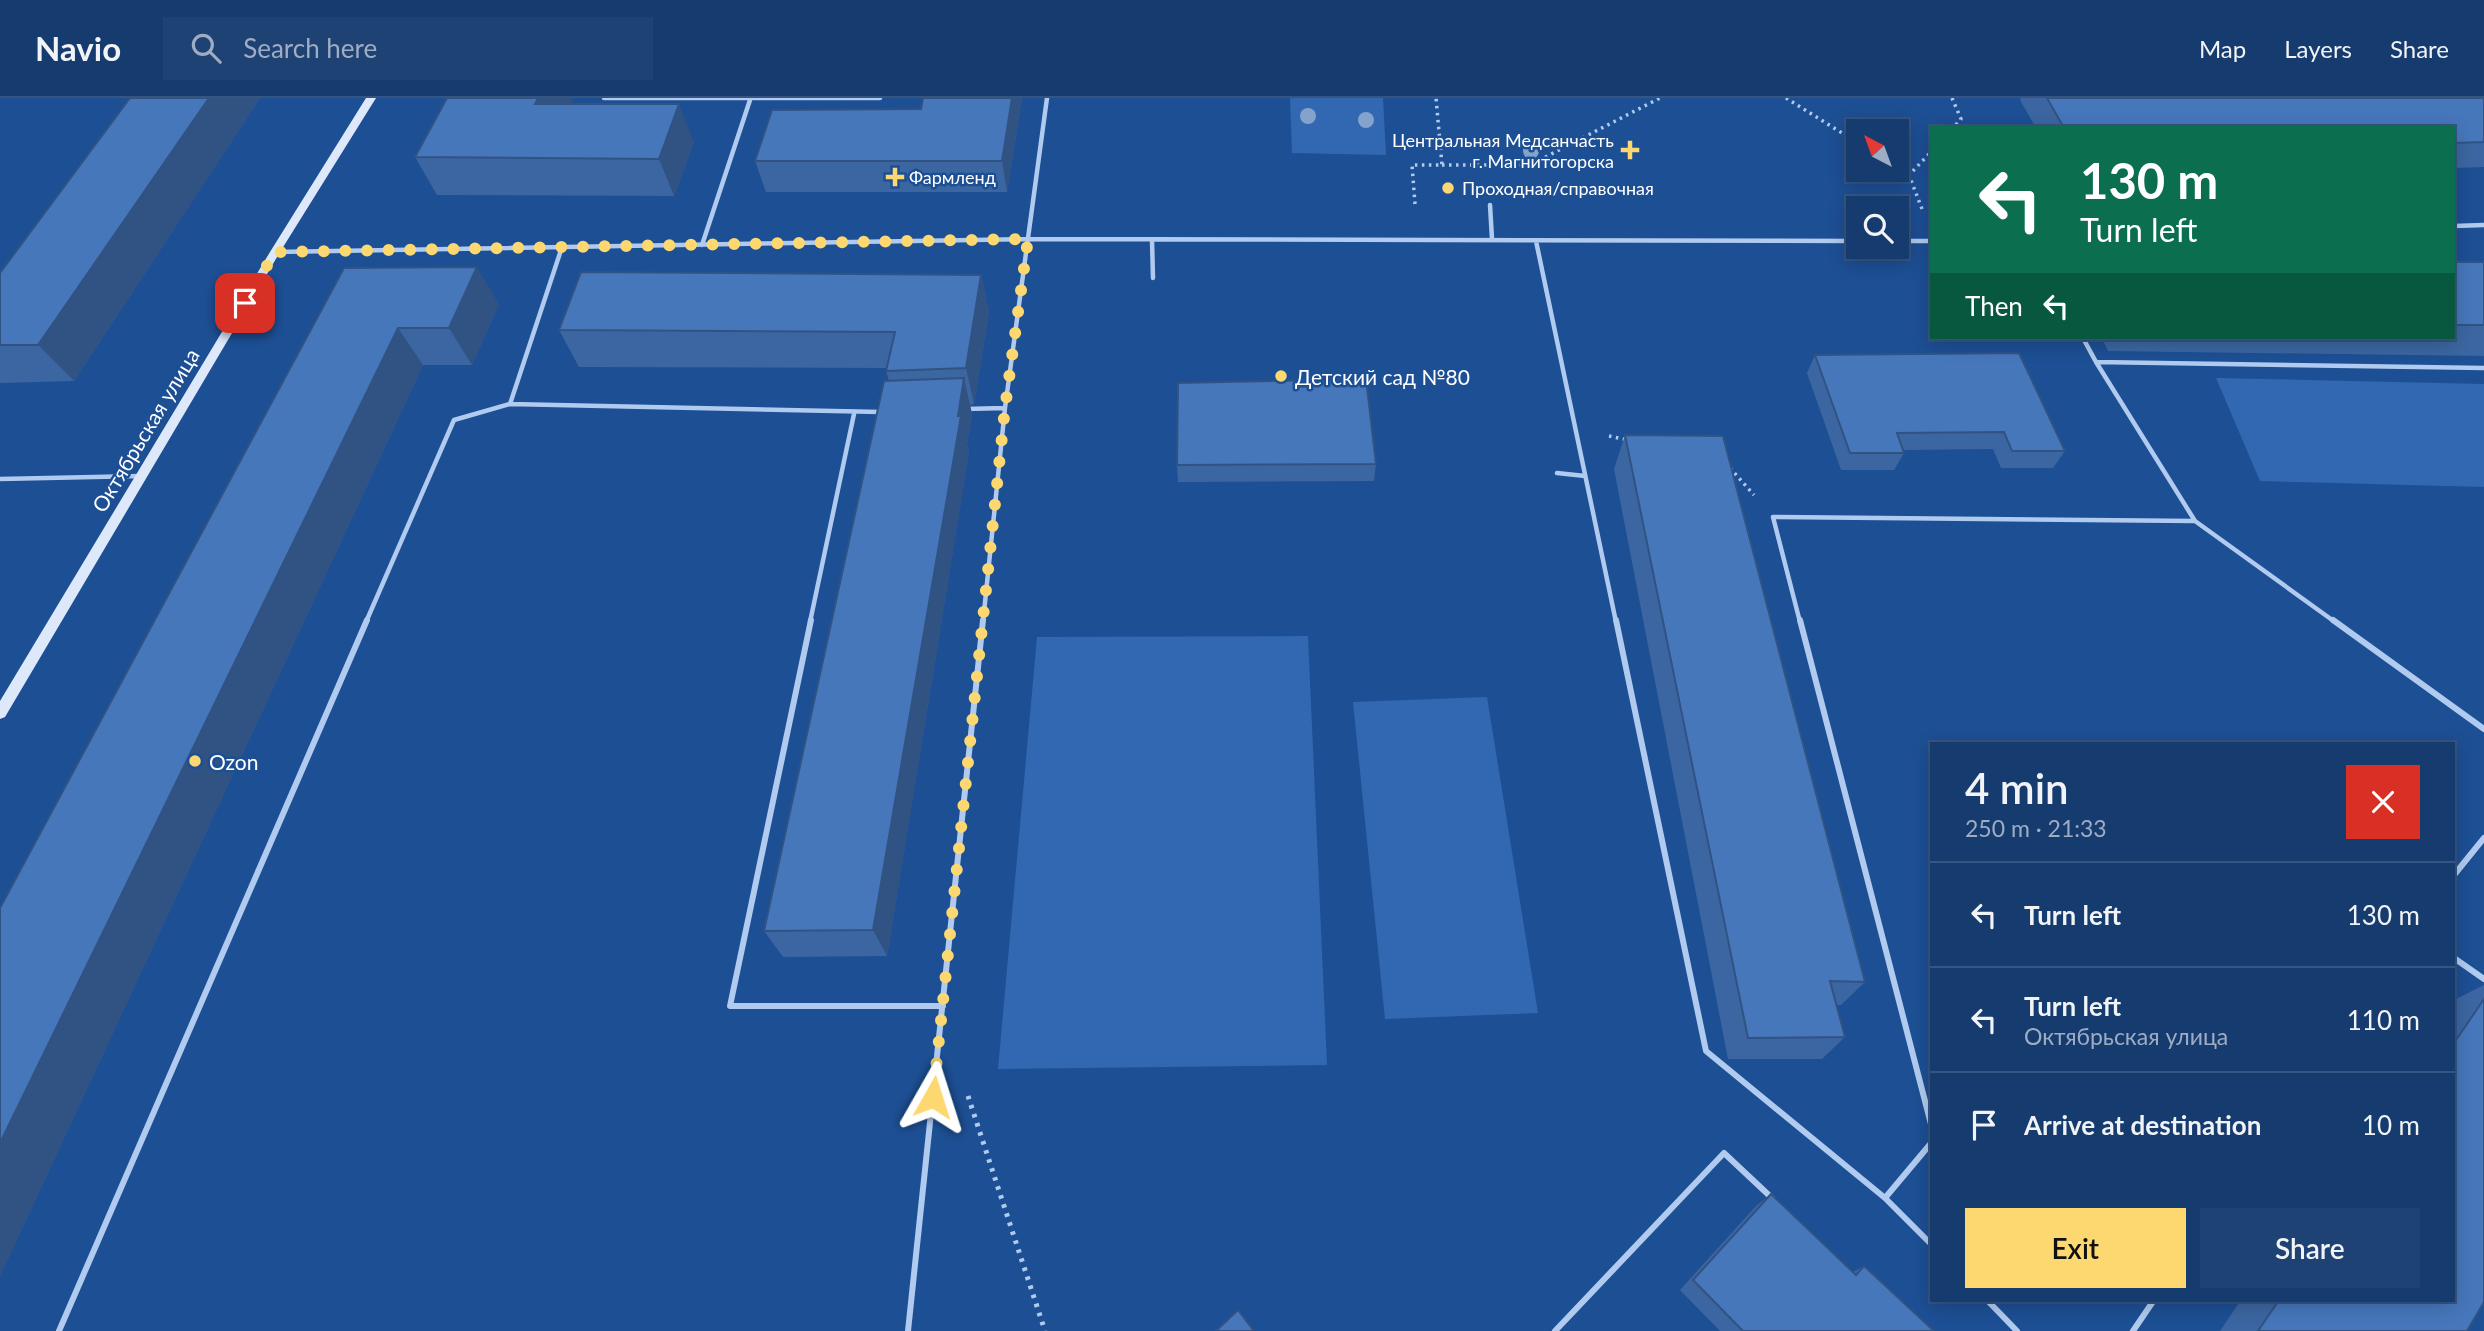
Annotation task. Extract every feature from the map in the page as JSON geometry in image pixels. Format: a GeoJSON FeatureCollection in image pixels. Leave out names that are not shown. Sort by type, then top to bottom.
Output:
{"type":"FeatureCollection","features":[{"type":"Feature","properties":{"kind":"main road","name":"Октябрьская улица"},"geometry":{"type":"LineString","coordinates":[[0,713],[275,252],[371,98]]}},
{"type":"Feature","properties":{"kind":"lane"},"geometry":{"type":"LineString","coordinates":[[604,98],[880,98]]}},
{"type":"Feature","properties":{"kind":"lane"},"geometry":{"type":"LineString","coordinates":[[908,1331],[1005,408],[1047,98]]}},
{"type":"Feature","properties":{"kind":"lane"},"geometry":{"type":"LineString","coordinates":[[702,245],[750,100]]}},
{"type":"Feature","properties":{"kind":"lane"},"geometry":{"type":"LineString","coordinates":[[1490,205],[1492,239]]}},
{"type":"Feature","properties":{"kind":"lane"},"geometry":{"type":"LineString","coordinates":[[2455,226],[2484,225]]}},
{"type":"Feature","properties":{"kind":"lane"},"geometry":{"type":"LineString","coordinates":[[275,252],[1028,239],[1846,241]]}},
{"type":"Feature","properties":{"kind":"lane"},"geometry":{"type":"LineString","coordinates":[[1152,240],[1153,278]]}},
{"type":"Feature","properties":{"kind":"lane"},"geometry":{"type":"LineString","coordinates":[[1535,241],[1706,1051],[1885,1198],[1930,1243]]}},
{"type":"Feature","properties":{"kind":"lane"},"geometry":{"type":"LineString","coordinates":[[1909,241],[1930,242]]}},
{"type":"Feature","properties":{"kind":"lane"},"geometry":{"type":"LineString","coordinates":[[510,404],[562,247]]}},
{"type":"Feature","properties":{"kind":"lane"},"geometry":{"type":"LineString","coordinates":[[2083,340],[2194,521],[2484,729]]}},
{"type":"Feature","properties":{"kind":"lane"},"geometry":{"type":"LineString","coordinates":[[2096,362],[2484,368]]}},
{"type":"Feature","properties":{"kind":"lane"},"geometry":{"type":"LineString","coordinates":[[59,1331],[454,420],[510,404],[854,414],[895,412]]}},
{"type":"Feature","properties":{"kind":"lane"},"geometry":{"type":"LineString","coordinates":[[964,409],[1005,408]]}},
{"type":"Feature","properties":{"kind":"lane"},"geometry":{"type":"LineString","coordinates":[[854,414],[730,1006],[943,1006]]}},
{"type":"Feature","properties":{"kind":"lane"},"geometry":{"type":"LineString","coordinates":[[1557,473],[1585,476]]}},
{"type":"Feature","properties":{"kind":"lane"},"geometry":{"type":"LineString","coordinates":[[0,479],[141,476]]}},
{"type":"Feature","properties":{"kind":"lane"},"geometry":{"type":"LineString","coordinates":[[1930,1120],[1773,517],[2194,521]]}},
{"type":"Feature","properties":{"kind":"lane"},"geometry":{"type":"LineString","coordinates":[[2455,874],[2484,838]]}},
{"type":"Feature","properties":{"kind":"lane"},"geometry":{"type":"LineString","coordinates":[[2455,959],[2484,979]]}},
{"type":"Feature","properties":{"kind":"lane"},"geometry":{"type":"LineString","coordinates":[[1885,1198],[1930,1144]]}},
{"type":"Feature","properties":{"kind":"lane"},"geometry":{"type":"LineString","coordinates":[[1555,1331],[1724,1153],[1784,1210]]}},
{"type":"Feature","properties":{"kind":"lane"},"geometry":{"type":"LineString","coordinates":[[1989,1302],[2018,1331]]}},
{"type":"Feature","properties":{"kind":"lane"},"geometry":{"type":"LineString","coordinates":[[2133,1331],[2153,1302]]}},
{"type":"Feature","properties":{"kind":"path"},"geometry":{"type":"LineString","coordinates":[[1436,98],[1442,165]]}},
{"type":"Feature","properties":{"kind":"path"},"geometry":{"type":"LineString","coordinates":[[1415,204],[1412,165],[1530,165],[1660,98]]}},
{"type":"Feature","properties":{"kind":"path"},"geometry":{"type":"LineString","coordinates":[[1786,98],[1846,136]]}},
{"type":"Feature","properties":{"kind":"path"},"geometry":{"type":"LineString","coordinates":[[1952,98],[1961,119],[1955,126]]}},
{"type":"Feature","properties":{"kind":"path"},"geometry":{"type":"LineString","coordinates":[[1924,214],[1909,175],[1930,153]]}},
{"type":"Feature","properties":{"kind":"path"},"geometry":{"type":"LineString","coordinates":[[1573,428],[1641,443]]}},
{"type":"Feature","properties":{"kind":"path"},"geometry":{"type":"LineString","coordinates":[[1723,460],[1773,517]]}},
{"type":"Feature","properties":{"kind":"path"},"geometry":{"type":"LineString","coordinates":[[936,1071],[960,1071],[1045,1331]]}},
{"type":"Feature","properties":{"kind":"shaded area"},"geometry":{"type":"Polygon","coordinates":[[[1290,98],[1383,98],[1386,155],[1292,153],[1290,98]]]}},
{"type":"Feature","properties":{"kind":"shaded area"},"geometry":{"type":"Polygon","coordinates":[[[2216,378],[2484,384],[2484,487],[2260,481],[2216,378]]]}},
{"type":"Feature","properties":{"kind":"shaded area"},"geometry":{"type":"Polygon","coordinates":[[[1308,636],[1327,1065],[998,1069],[1037,637],[1308,636]]]}},
{"type":"Feature","properties":{"kind":"shaded area"},"geometry":{"type":"Polygon","coordinates":[[[1487,697],[1538,1013],[1385,1019],[1353,702],[1487,697]]]}},
{"type":"Feature","properties":{"kind":"building"},"geometry":{"type":"Polygon","coordinates":[[[130,98],[209,98],[38,345],[0,345],[0,273],[130,98]]]}},
{"type":"Feature","properties":{"kind":"building"},"geometry":{"type":"Polygon","coordinates":[[[447,98],[538,98],[535,104],[679,104],[659,159],[415,157],[447,98]]]}},
{"type":"Feature","properties":{"kind":"building"},"geometry":{"type":"Polygon","coordinates":[[[923,98],[1012,98],[1002,161],[755,161],[772,110],[921,109],[923,98]]]}},
{"type":"Feature","properties":{"kind":"building"},"geometry":{"type":"Polygon","coordinates":[[[2047,98],[2484,98],[2484,142],[2455,143],[2455,126],[2063,126],[2047,98]]]}},
{"type":"Feature","properties":{"kind":"building"},"geometry":{"type":"Polygon","coordinates":[[[2455,262],[2484,262],[2484,325],[2455,325],[2455,262]]]}},
{"type":"Feature","properties":{"kind":"building"},"geometry":{"type":"Polygon","coordinates":[[[477,267],[449,328],[398,328],[0,1143],[0,908],[344,268],[477,267]]]}},
{"type":"Feature","properties":{"kind":"building"},"geometry":{"type":"Polygon","coordinates":[[[581,272],[981,275],[966,368],[886,371],[895,332],[559,330],[581,272]]]}},
{"type":"Feature","properties":{"kind":"building"},"geometry":{"type":"Polygon","coordinates":[[[2019,353],[2065,451],[2012,451],[2004,432],[1897,433],[1904,453],[1850,453],[1815,355],[2019,353]]]}},
{"type":"Feature","properties":{"kind":"building"},"geometry":{"type":"Polygon","coordinates":[[[964,378],[958,416],[961,416],[873,930],[764,931],[884,381],[964,378]]]}},
{"type":"Feature","properties":{"kind":"building"},"geometry":{"type":"Polygon","coordinates":[[[1366,379],[1376,464],[1177,465],[1178,383],[1366,379]]]}},
{"type":"Feature","properties":{"kind":"building"},"geometry":{"type":"Polygon","coordinates":[[[1625,435],[1723,436],[1865,982],[1830,981],[1845,1037],[1748,1038],[1625,435]]]}},
{"type":"Feature","properties":{"kind":"building"},"geometry":{"type":"Polygon","coordinates":[[[2484,999],[2484,1302],[2467,1331],[2258,1331],[2278,1302],[2455,1302],[2455,1042],[2484,999]]]}},
{"type":"Feature","properties":{"kind":"building"},"geometry":{"type":"Polygon","coordinates":[[[1771,1194],[1856,1275],[1864,1266],[1934,1331],[1743,1331],[1693,1280],[1771,1194]]]}},
{"type":"Feature","properties":{"kind":"building"},"geometry":{"type":"Polygon","coordinates":[[[1238,1310],[1254,1331],[1216,1331],[1238,1310]]]}},
{"type":"Feature","properties":{"kind":"place","name":"Центральная Медсанчасть г. Магнитогорска"},"geometry":{"type":"Point","coordinates":[1630,150]}},
{"type":"Feature","properties":{"kind":"place","name":"Фармленд"},"geometry":{"type":"Point","coordinates":[895,177]}},
{"type":"Feature","properties":{"kind":"place","name":"Проходная/справочная"},"geometry":{"type":"Point","coordinates":[1448,188]}},
{"type":"Feature","properties":{"kind":"place","name":"Детский сад №80"},"geometry":{"type":"Point","coordinates":[1281,376]}},
{"type":"Feature","properties":{"kind":"place","name":"Ozon"},"geometry":{"type":"Point","coordinates":[195,761]}},
{"type":"Feature","properties":{"kind":"route"},"geometry":{"type":"LineString","coordinates":[[245,303],[275,252],[1028,239],[1005,408],[933,1097]]}}]}
